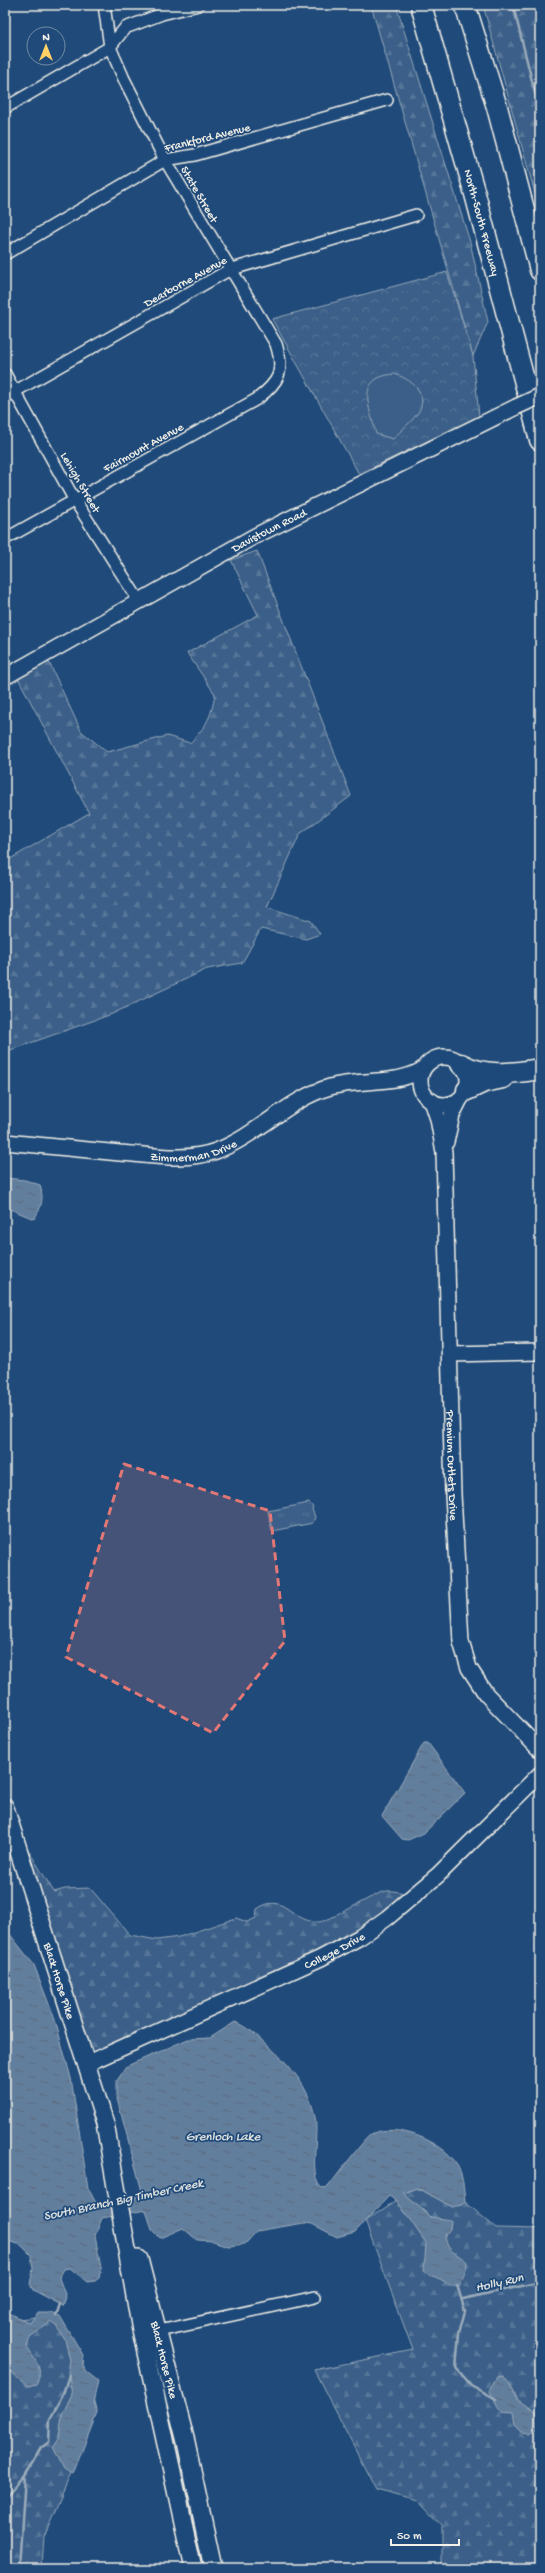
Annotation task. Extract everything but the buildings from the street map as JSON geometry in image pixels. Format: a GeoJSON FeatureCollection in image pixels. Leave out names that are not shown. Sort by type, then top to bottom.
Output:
{"type":"FeatureCollection","features":[{"type":"Feature","properties":{"kind":"highway","name":"North-South Freeway"},"geometry":{"type":"LineString","coordinates":[[421,5],[484,224],[540,440]]}},
{"type":"Feature","properties":{"kind":"highway"},"geometry":{"type":"LineString","coordinates":[[465,5],[498,107],[540,270]]}},
{"type":"Feature","properties":{"kind":"highway"},"geometry":{"type":"LineString","coordinates":[[461,1064],[469,1068],[489,1073],[540,1069]]}},
{"type":"Feature","properties":{"kind":"highway"},"geometry":{"type":"LineString","coordinates":[[463,1095],[493,1079],[540,1075]]}},
{"type":"Feature","properties":{"kind":"main road","name":"Black Horse Pike"},"geometry":{"type":"LineString","coordinates":[[5,1808],[105,2123],[134,2258],[158,2326],[186,2442],[213,2568]]}},
{"type":"Feature","properties":{"kind":"main road","name":"Black Horse Pike"},"geometry":{"type":"LineString","coordinates":[[134,2258],[140,2325],[192,2568]]}},
{"type":"Feature","properties":{"kind":"main road"},"geometry":{"type":"LineString","coordinates":[[140,2325],[158,2326]]}},
{"type":"Feature","properties":{"kind":"street","name":"State Street"},"geometry":{"type":"LineString","coordinates":[[104,5],[110,47],[124,79],[165,160],[276,344],[281,366]]}},
{"type":"Feature","properties":{"kind":"street"},"geometry":{"type":"LineString","coordinates":[[5,108],[110,47],[125,28],[162,14],[198,5]]}},
{"type":"Feature","properties":{"kind":"street","name":"Frankford Avenue"},"geometry":{"type":"LineString","coordinates":[[5,254],[165,160],[195,155],[388,100]]}},
{"type":"Feature","properties":{"kind":"street","name":"Dearborne Avenue"},"geometry":{"type":"LineString","coordinates":[[5,398],[230,270],[416,215]]}},
{"type":"Feature","properties":{"kind":"street","name":"Fairmount Avenue"},"geometry":{"type":"LineString","coordinates":[[5,539],[74,499],[257,399],[276,382],[281,366]]}},
{"type":"Feature","properties":{"kind":"street","name":"Lehigh Street"},"geometry":{"type":"LineString","coordinates":[[5,374],[16,391],[74,499],[139,601]]}},
{"type":"Feature","properties":{"kind":"street","name":"Davistown Road"},"geometry":{"type":"LineString","coordinates":[[5,677],[255,536],[540,396]]}},
{"type":"Feature","properties":{"kind":"street"},"geometry":{"type":"LineString","coordinates":[[439,1057],[450,1057],[461,1064],[468,1076],[463,1095],[444,1106],[427,1096],[420,1084],[422,1070],[429,1062],[439,1057]]}},
{"type":"Feature","properties":{"kind":"street","name":"Zimmerman Drive"},"geometry":{"type":"LineString","coordinates":[[5,1142],[164,1156],[198,1155],[216,1151],[239,1140],[318,1091],[350,1083],[407,1076],[422,1070]]}},
{"type":"Feature","properties":{"kind":"street","name":"Zimmerman Drive"},"geometry":{"type":"LineString","coordinates":[[366,1082],[402,1085],[427,1096]]}},
{"type":"Feature","properties":{"kind":"street","name":"Premium Outlets Drive"},"geometry":{"type":"LineString","coordinates":[[444,1152],[452,1115],[463,1095]]}},
{"type":"Feature","properties":{"kind":"street","name":"Premium Outlets Drive"},"geometry":{"type":"LineString","coordinates":[[427,1096],[438,1119],[444,1152],[458,1618],[461,1642],[469,1668],[486,1694],[540,1750]]}},
{"type":"Feature","properties":{"kind":"street"},"geometry":{"type":"LineString","coordinates":[[450,1354],[540,1352]]}},
{"type":"Feature","properties":{"kind":"street","name":"College Drive"},"geometry":{"type":"LineString","coordinates":[[86,2064],[315,1961],[360,1937],[387,1918],[438,1876],[540,1774]]}},
{"type":"Feature","properties":{"kind":"street"},"geometry":{"type":"LineString","coordinates":[[158,2326],[315,2297]]}},
{"type":"Feature","properties":{"kind":"highlighted area"},"geometry":{"type":"Polygon","coordinates":[[[124,1464],[270,1511],[285,1641],[213,1733],[66,1657],[124,1464]]]}},
{"type":"Feature","properties":{"kind":"green space"},"geometry":{"type":"Polygon","coordinates":[[[371,5],[396,5],[470,242],[488,322],[473,356],[371,5]]]}},
{"type":"Feature","properties":{"kind":"green space"},"geometry":{"type":"Polygon","coordinates":[[[483,5],[540,5],[540,212],[483,5]]]}},
{"type":"Feature","properties":{"kind":"green space"},"geometry":{"type":"Polygon","coordinates":[[[447,272],[473,356],[479,416],[359,474],[272,319],[447,272]]]}},
{"type":"Feature","properties":{"kind":"green space"},"geometry":{"type":"Polygon","coordinates":[[[394,374],[406,379],[416,387],[421,398],[421,404],[416,415],[393,439],[376,434],[368,396],[369,388],[373,381],[381,377],[394,374]]]}},
{"type":"Feature","properties":{"kind":"green space"},"geometry":{"type":"Polygon","coordinates":[[[257,551],[351,796],[300,834],[267,907],[311,921],[320,934],[306,939],[261,929],[242,963],[207,969],[112,1014],[5,1052],[5,862],[89,813],[17,676],[47,658],[81,731],[107,752],[167,736],[190,743],[201,731],[207,721],[212,709],[215,694],[187,653],[258,615],[231,560],[257,551]]]}},
{"type":"Feature","properties":{"kind":"green space"},"geometry":{"type":"Polygon","coordinates":[[[309,1503],[313,1507],[312,1509],[315,1517],[313,1523],[272,1531],[268,1511],[309,1503]]]}},
{"type":"Feature","properties":{"kind":"green space"},"geometry":{"type":"Polygon","coordinates":[[[9,1819],[54,1892],[65,1889],[90,1888],[130,1935],[157,1940],[179,1937],[236,1918],[247,1922],[256,1918],[257,1909],[266,1904],[274,1903],[287,1908],[300,1917],[317,1922],[331,1918],[371,1897],[387,1891],[414,1895],[360,1937],[86,2064],[9,1819]]]}},
{"type":"Feature","properties":{"kind":"green space"},"geometry":{"type":"Polygon","coordinates":[[[415,2188],[465,2202],[496,2228],[540,2229],[540,2568],[441,2568],[441,2525],[418,2501],[376,2490],[314,2370],[413,2350],[365,2221],[415,2188]]]}},
{"type":"Feature","properties":{"kind":"green space"},"geometry":{"type":"Polygon","coordinates":[[[56,2314],[81,2352],[97,2413],[44,2536],[42,2568],[5,2568],[5,2321],[56,2314]]]}},
{"type":"Feature","properties":{"kind":"water"},"geometry":{"type":"Polygon","coordinates":[[[5,1178],[25,1180],[40,1185],[42,1203],[34,1219],[5,1207],[5,1178]]]}},
{"type":"Feature","properties":{"kind":"water"},"geometry":{"type":"Polygon","coordinates":[[[424,1743],[428,1743],[465,1793],[424,1833],[408,1840],[402,1839],[382,1816],[424,1743]]]}},
{"type":"Feature","properties":{"kind":"water","name":"Grenloch Lake"},"geometry":{"type":"Polygon","coordinates":[[[5,1928],[34,1965],[55,2020],[71,2078],[88,2188],[97,2205],[143,2195],[116,2095],[116,2082],[127,2066],[188,2039],[210,2038],[235,2022],[256,2035],[275,2052],[291,2068],[303,2086],[315,2117],[315,2166],[318,2183],[322,2188],[328,2187],[371,2134],[381,2131],[392,2130],[405,2132],[429,2141],[449,2155],[456,2163],[462,2177],[464,2187],[465,2202],[463,2205],[452,2207],[418,2188],[403,2193],[431,2217],[451,2220],[450,2229],[445,2235],[446,2241],[453,2252],[467,2262],[465,2275],[459,2286],[449,2286],[443,2281],[424,2271],[426,2243],[397,2201],[389,2196],[355,2232],[337,2237],[312,2224],[304,2223],[257,2231],[245,2244],[228,2246],[213,2241],[197,2240],[183,2228],[160,2238],[152,2230],[146,2210],[102,2218],[95,2236],[101,2268],[99,2278],[95,2281],[87,2282],[70,2268],[64,2269],[59,2278],[66,2297],[63,2306],[33,2290],[30,2284],[33,2269],[31,2255],[21,2245],[5,2240],[5,1928]]]}},
{"type":"Feature","properties":{"kind":"water"},"geometry":{"type":"Polygon","coordinates":[[[5,2311],[30,2323],[37,2313],[52,2313],[60,2316],[83,2355],[83,2369],[98,2381],[93,2403],[97,2413],[73,2474],[64,2469],[53,2447],[59,2438],[62,2415],[72,2394],[68,2373],[70,2360],[65,2340],[57,2326],[51,2322],[30,2337],[27,2347],[38,2364],[39,2373],[36,2384],[27,2386],[5,2367],[5,2311]]]}},
{"type":"Feature","properties":{"kind":"water"},"geometry":{"type":"Polygon","coordinates":[[[503,2376],[509,2383],[518,2400],[538,2414],[540,2427],[530,2433],[522,2432],[515,2425],[513,2412],[501,2411],[489,2390],[498,2377],[503,2376]]]}},
{"type":"Feature","properties":{"kind":"waterway"},"geometry":{"type":"LineString","coordinates":[[513,5],[540,113]]}},
{"type":"Feature","properties":{"kind":"waterway","name":"Holly Run"},"geometry":{"type":"LineString","coordinates":[[463,2299],[540,2282]]}},
{"type":"Feature","properties":{"kind":"waterway","name":"South Branch Big Timber Creek"},"geometry":{"type":"LineString","coordinates":[[457,2285],[465,2311],[459,2333],[456,2368],[471,2385],[496,2399]]}},
{"type":"Feature","properties":{"kind":"waterway"},"geometry":{"type":"LineString","coordinates":[[56,2316],[60,2304]]}},
{"type":"Feature","properties":{"kind":"waterway"},"geometry":{"type":"LineString","coordinates":[[5,2498],[25,2475],[41,2448],[49,2442],[50,2419],[62,2397],[69,2375]]}},
{"type":"Feature","properties":{"kind":"waterway"},"geometry":{"type":"LineString","coordinates":[[19,2568],[25,2476]]}}]}
